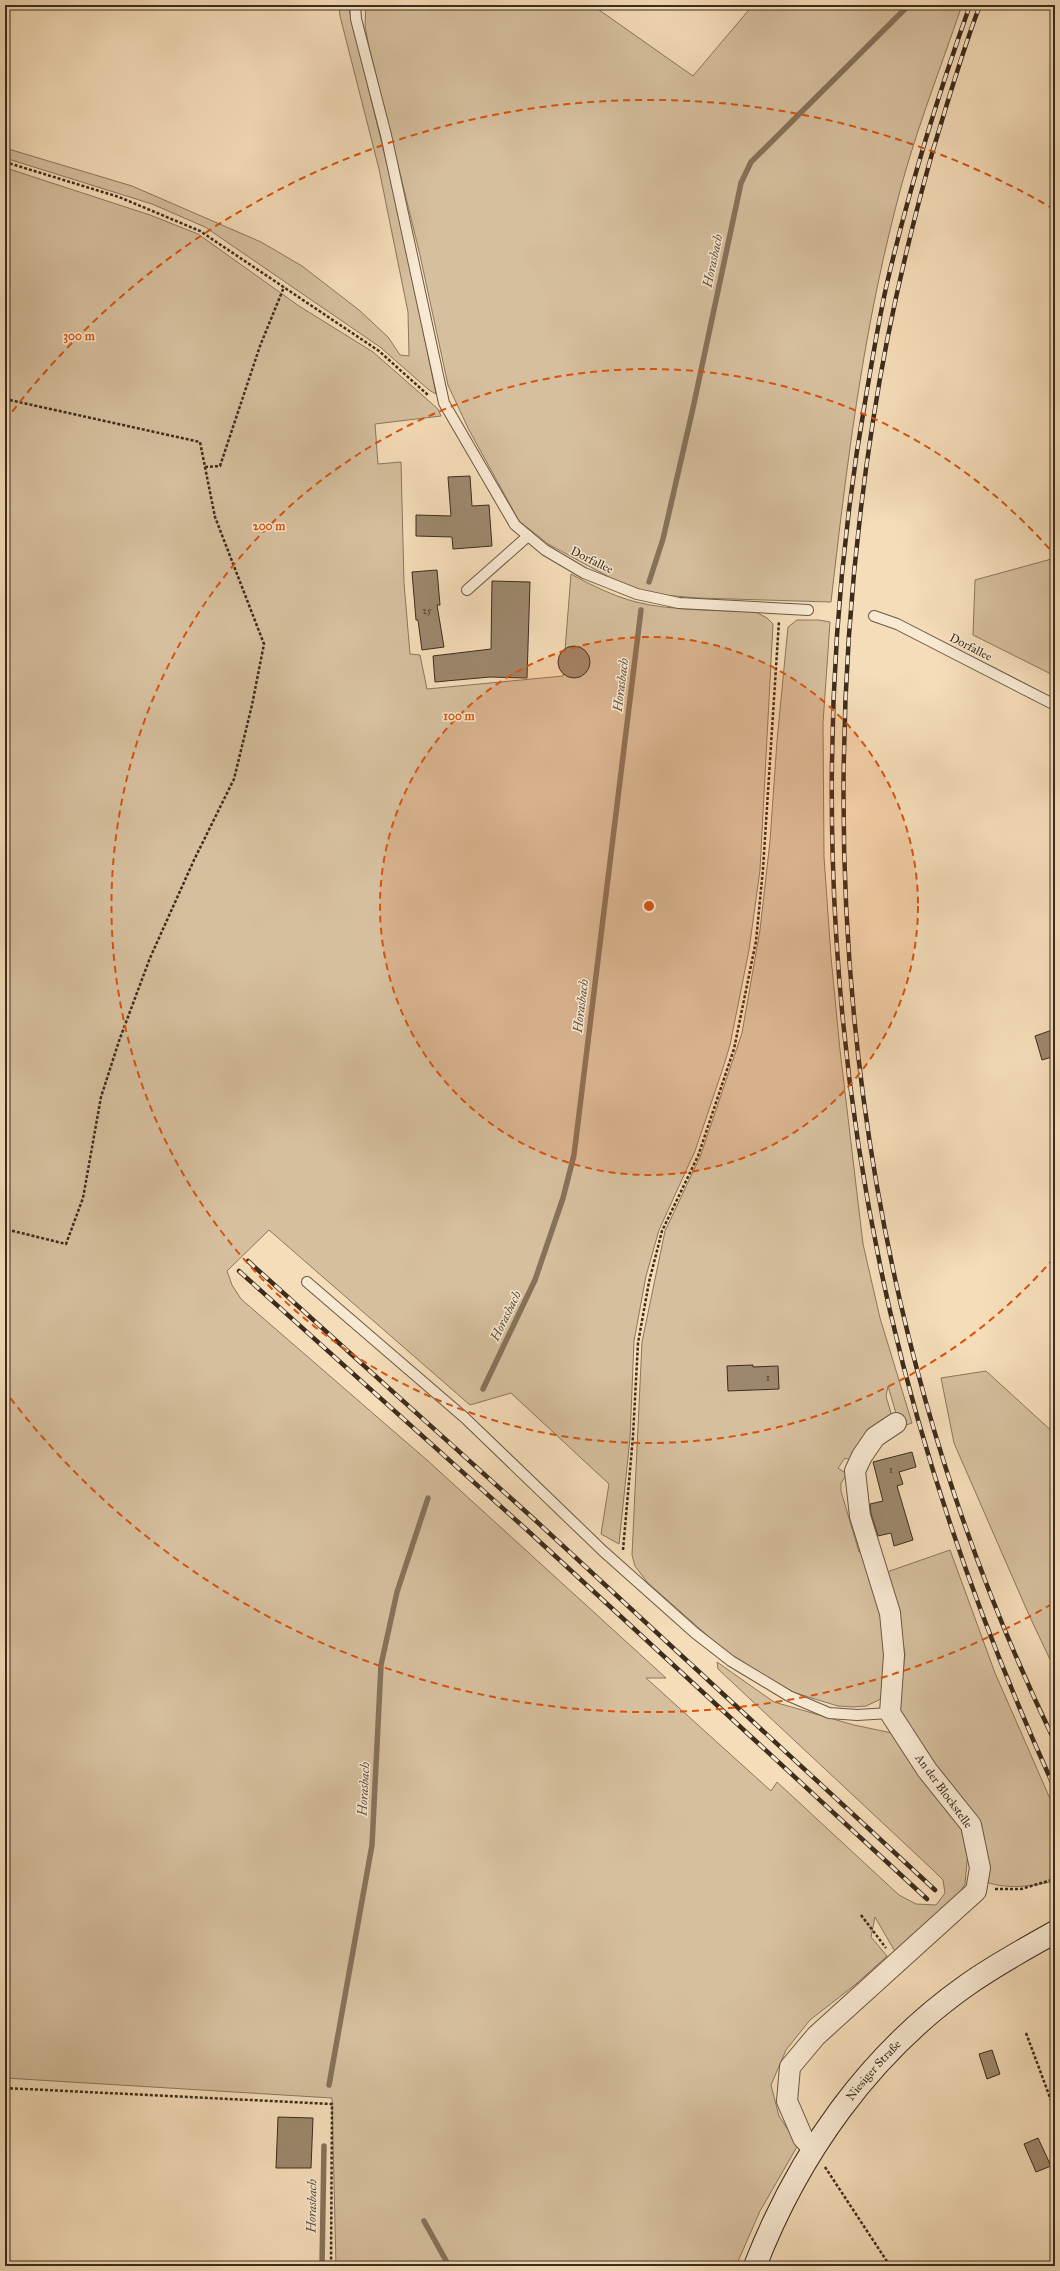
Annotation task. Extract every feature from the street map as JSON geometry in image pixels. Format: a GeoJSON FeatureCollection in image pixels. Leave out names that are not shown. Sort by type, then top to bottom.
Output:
{"type":"FeatureCollection","features":[{"type":"Feature","properties":{"kind":"main road","name":"Niesiger Straße"},"geometry":{"type":"LineString","coordinates":[[755,2266],[778,2209],[818,2156],[849,2097],[904,2038],[966,1986],[1003,1961],[1055,1932]]}},
{"type":"Feature","properties":{"kind":"street"},"geometry":{"type":"LineString","coordinates":[[890,1713],[894,1654],[890,1613],[860,1516],[855,1485],[855,1471],[862,1456],[875,1437],[896,1423]]}},
{"type":"Feature","properties":{"kind":"street","name":"An der Blockstelle"},"geometry":{"type":"LineString","coordinates":[[890,1713],[927,1770],[971,1824],[980,1868],[976,1890]]}},
{"type":"Feature","properties":{"kind":"street"},"geometry":{"type":"LineString","coordinates":[[818,2156],[803,2138],[788,2101],[790,2067],[816,2036],[976,1890]]}},
{"type":"Feature","properties":{"kind":"lane","name":"Dorfallee"},"geometry":{"type":"LineString","coordinates":[[355,5],[356,19],[386,135],[444,403],[515,525],[545,550],[584,574],[637,594],[679,603],[808,610]]}},
{"type":"Feature","properties":{"kind":"lane"},"geometry":{"type":"LineString","coordinates":[[466,590],[528,536]]}},
{"type":"Feature","properties":{"kind":"lane","name":"Dorfallee"},"geometry":{"type":"LineString","coordinates":[[874,616],[897,624],[1055,705]]}},
{"type":"Feature","properties":{"kind":"lane"},"geometry":{"type":"LineString","coordinates":[[307,1282],[465,1418],[603,1551],[695,1633],[731,1661],[789,1696],[830,1713],[857,1715],[890,1713]]}},
{"type":"Feature","properties":{"kind":"path"},"geometry":{"type":"LineString","coordinates":[[5,162],[119,197],[200,231],[379,350],[428,395],[444,403]]}},
{"type":"Feature","properties":{"kind":"path"},"geometry":{"type":"LineString","coordinates":[[205,467],[220,466],[260,346],[284,287]]}},
{"type":"Feature","properties":{"kind":"path"},"geometry":{"type":"LineString","coordinates":[[5,399],[200,442],[215,517],[264,644],[252,705],[234,779],[150,958],[119,1040],[100,1097],[83,1198],[66,1244],[5,1229]]}},
{"type":"Feature","properties":{"kind":"path"},"geometry":{"type":"LineString","coordinates":[[621,1566],[633,1436],[638,1343],[649,1282],[662,1230],[698,1156],[734,1049],[756,941],[763,869],[780,609]]}},
{"type":"Feature","properties":{"kind":"path"},"geometry":{"type":"LineString","coordinates":[[976,1890],[1021,1889],[1055,1879]]}},
{"type":"Feature","properties":{"kind":"path"},"geometry":{"type":"LineString","coordinates":[[861,1915],[885,1945],[895,1964]]}},
{"type":"Feature","properties":{"kind":"path"},"geometry":{"type":"LineString","coordinates":[[1026,2033],[1055,2111]]}},
{"type":"Feature","properties":{"kind":"path"},"geometry":{"type":"LineString","coordinates":[[5,2088],[332,2104],[331,2266]]}},
{"type":"Feature","properties":{"kind":"path"},"geometry":{"type":"LineString","coordinates":[[818,2156],[820,2171]]}},
{"type":"Feature","properties":{"kind":"path"},"geometry":{"type":"LineString","coordinates":[[818,2156],[890,2266]]}},
{"type":"Feature","properties":{"kind":"shaded area"},"geometry":{"type":"Polygon","coordinates":[[[339,5],[348,5],[353,25],[400,218],[436,394],[429,390],[380,347],[205,227],[152,204],[5,158],[5,148],[132,186],[261,242],[302,266],[359,310],[388,337],[400,355],[409,356],[408,312],[379,169],[340,16],[339,5]]]}},
{"type":"Feature","properties":{"kind":"shaded area"},"geometry":{"type":"Polygon","coordinates":[[[366,5],[592,5],[693,76],[753,5],[962,5],[909,158],[883,258],[856,405],[831,602],[698,598],[652,594],[618,582],[548,544],[519,521],[468,428],[448,385],[420,255],[369,47],[365,26],[366,5]]]}},
{"type":"Feature","properties":{"kind":"shaded area"},"geometry":{"type":"Polygon","coordinates":[[[6,168],[150,215],[198,234],[299,306],[373,352],[438,409],[441,416],[375,424],[378,464],[401,462],[404,583],[410,654],[420,655],[427,689],[563,676],[571,574],[602,590],[636,602],[680,609],[756,612],[767,618],[773,624],[760,870],[749,950],[730,1045],[723,1068],[695,1151],[659,1230],[646,1276],[634,1341],[630,1438],[619,1544],[601,1534],[609,1484],[511,1393],[470,1405],[269,1230],[227,1271],[232,1285],[241,1299],[428,1461],[666,1678],[646,1678],[771,1791],[777,1782],[899,1895],[916,1904],[936,1905],[945,1893],[943,1880],[718,1669],[717,1662],[774,1702],[854,1725],[892,1733],[962,1824],[968,1851],[965,1884],[959,1894],[897,1955],[875,1917],[871,1937],[887,1956],[856,1984],[810,2020],[786,2050],[771,2085],[779,2116],[798,2145],[760,2211],[736,2266],[336,2266],[332,2098],[5,2078],[6,168]]]}},
{"type":"Feature","properties":{"kind":"shaded area"},"geometry":{"type":"Polygon","coordinates":[[[1055,558],[1055,676],[973,635],[975,580],[1055,558]]]}},
{"type":"Feature","properties":{"kind":"shaded area"},"geometry":{"type":"Polygon","coordinates":[[[797,620],[819,620],[830,622],[823,723],[824,857],[831,957],[840,1050],[863,1244],[880,1318],[912,1423],[900,1427],[888,1386],[886,1396],[893,1420],[853,1461],[845,1458],[838,1468],[847,1474],[841,1483],[841,1491],[859,1552],[867,1550],[885,1618],[888,1688],[879,1700],[866,1706],[853,1707],[838,1706],[792,1692],[727,1653],[647,1582],[635,1566],[632,1555],[642,1342],[665,1231],[700,1157],[742,1033],[760,930],[770,841],[777,741],[788,627],[797,620]]]}},
{"type":"Feature","properties":{"kind":"shaded area"},"geometry":{"type":"Polygon","coordinates":[[[986,1371],[1055,1434],[1055,1670],[1029,1615],[954,1443],[941,1378],[986,1371]]]}},
{"type":"Feature","properties":{"kind":"shaded area"},"geometry":{"type":"Polygon","coordinates":[[[950,1550],[995,1673],[1055,1810],[1055,1881],[1029,1886],[1012,1887],[986,1882],[984,1851],[924,1757],[899,1708],[905,1654],[899,1624],[884,1573],[950,1550]]]}},
{"type":"Feature","properties":{"kind":"building"},"geometry":{"type":"Polygon","coordinates":[[[470,476],[472,506],[489,505],[492,546],[453,549],[452,537],[416,536],[416,515],[451,516],[448,477],[470,476]]]}},
{"type":"Feature","properties":{"kind":"building"},"geometry":{"type":"Polygon","coordinates":[[[437,570],[440,605],[437,605],[444,647],[422,650],[418,620],[416,620],[412,572],[437,570]]]}},
{"type":"Feature","properties":{"kind":"building"},"geometry":{"type":"Polygon","coordinates":[[[492,581],[530,582],[527,678],[490,677],[435,682],[433,656],[491,649],[492,581]]]}},
{"type":"Feature","properties":{"kind":"building"},"geometry":{"type":"Polygon","coordinates":[[[574,646],[580,647],[587,653],[590,662],[589,668],[583,675],[574,678],[568,677],[561,671],[558,662],[559,656],[565,649],[574,646]]]}},
{"type":"Feature","properties":{"kind":"building"},"geometry":{"type":"Polygon","coordinates":[[[1055,1029],[1055,1056],[1042,1060],[1035,1036],[1055,1029]]]}},
{"type":"Feature","properties":{"kind":"building"},"geometry":{"type":"Polygon","coordinates":[[[753,1365],[753,1367],[778,1366],[779,1389],[728,1391],[727,1366],[753,1365]]]}},
{"type":"Feature","properties":{"kind":"building"},"geometry":{"type":"Polygon","coordinates":[[[912,1452],[916,1467],[899,1472],[903,1484],[897,1486],[913,1540],[894,1546],[891,1533],[878,1536],[871,1514],[870,1504],[883,1501],[873,1462],[912,1452]]]}},
{"type":"Feature","properties":{"kind":"building"},"geometry":{"type":"Polygon","coordinates":[[[992,2050],[1000,2074],[987,2079],[979,2054],[992,2050]]]}},
{"type":"Feature","properties":{"kind":"building"},"geometry":{"type":"Polygon","coordinates":[[[278,2117],[313,2118],[311,2168],[276,2168],[278,2117]]]}},
{"type":"Feature","properties":{"kind":"building"},"geometry":{"type":"Polygon","coordinates":[[[1038,2138],[1051,2166],[1036,2172],[1024,2144],[1038,2138]]]}},
{"type":"Feature","properties":{"kind":"waterway","name":"Horasbach"},"geometry":{"type":"LineString","coordinates":[[649,582],[663,539],[693,408],[741,183],[751,162],[909,5]]}},
{"type":"Feature","properties":{"kind":"waterway","name":"Horasbach"},"geometry":{"type":"LineString","coordinates":[[483,1389],[535,1280],[563,1198],[574,1155],[641,610]]}},
{"type":"Feature","properties":{"kind":"waterway","name":"Horasbach"},"geometry":{"type":"LineString","coordinates":[[329,2085],[372,1845],[381,1665],[397,1592],[428,1498]]}},
{"type":"Feature","properties":{"kind":"waterway","name":"Horasbach"},"geometry":{"type":"LineString","coordinates":[[322,2266],[324,2146]]}},
{"type":"Feature","properties":{"kind":"waterway"},"geometry":{"type":"LineString","coordinates":[[424,2221],[449,2266]]}},
{"type":"Feature","properties":{"kind":"railway"},"geometry":{"type":"LineString","coordinates":[[970,5],[915,175],[885,293],[866,396],[849,510],[838,624],[832,739],[833,855],[839,970],[850,1085],[867,1198],[890,1311],[922,1434],[960,1554],[1005,1673],[1055,1789]]}},
{"type":"Feature","properties":{"kind":"railway"},"geometry":{"type":"LineString","coordinates":[[980,5],[967,41],[933,150],[915,217],[899,284],[873,421],[853,590],[844,759],[847,928],[863,1096],[892,1262],[933,1425],[987,1586],[1055,1742]]}},
{"type":"Feature","properties":{"kind":"railway"},"geometry":{"type":"LineString","coordinates":[[248,1261],[535,1520],[935,1890]]}},
{"type":"Feature","properties":{"kind":"railway"},"geometry":{"type":"LineString","coordinates":[[239,1271],[527,1530],[927,1899]]}}]}
